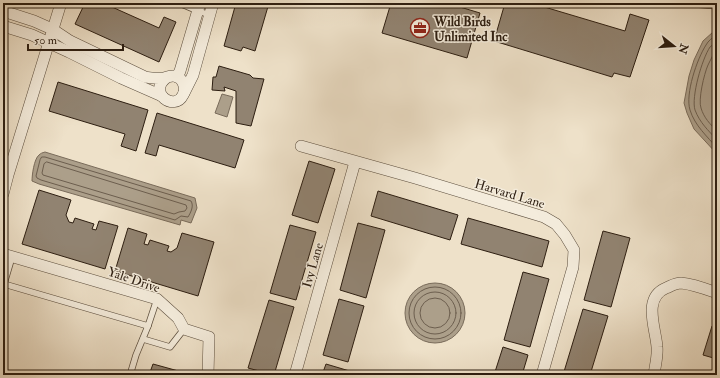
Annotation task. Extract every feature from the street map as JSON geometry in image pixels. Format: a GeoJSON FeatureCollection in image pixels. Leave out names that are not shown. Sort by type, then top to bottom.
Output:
{"type":"FeatureCollection","features":[{"type":"Feature","properties":{"kind":"street"},"geometry":{"type":"LineString","coordinates":[[3,194],[9,170],[61,3]]}},
{"type":"Feature","properties":{"kind":"street"},"geometry":{"type":"LineString","coordinates":[[3,26],[32,35],[48,42],[172,102],[179,99],[184,93],[192,76],[213,3]]}},
{"type":"Feature","properties":{"kind":"street"},"geometry":{"type":"LineString","coordinates":[[162,96],[160,88],[163,80],[180,71],[199,7]]}},
{"type":"Feature","properties":{"kind":"street"},"geometry":{"type":"LineString","coordinates":[[3,11],[34,21],[52,29],[70,41],[145,77],[156,79],[171,77],[183,82],[184,93]]}},
{"type":"Feature","properties":{"kind":"street","name":"Harvard Lane"},"geometry":{"type":"LineString","coordinates":[[301,146],[415,178],[544,217],[556,224],[574,250],[573,267],[542,375]]}},
{"type":"Feature","properties":{"kind":"street","name":"Ivy Lane"},"geometry":{"type":"LineString","coordinates":[[295,375],[355,162]]}},
{"type":"Feature","properties":{"kind":"street","name":"Yale Drive"},"geometry":{"type":"LineString","coordinates":[[8,255],[157,299],[178,318],[184,328]]}},
{"type":"Feature","properties":{"kind":"street"},"geometry":{"type":"LineString","coordinates":[[654,375],[657,348],[651,311],[655,297],[662,289],[680,283],[717,293]]}},
{"type":"Feature","properties":{"kind":"street"},"geometry":{"type":"LineString","coordinates":[[184,328],[209,337],[208,375]]}},
{"type":"Feature","properties":{"kind":"lane"},"geometry":{"type":"LineString","coordinates":[[179,3],[199,7],[210,15]]}},
{"type":"Feature","properties":{"kind":"lane"},"geometry":{"type":"LineString","coordinates":[[693,4],[717,6]]}},
{"type":"Feature","properties":{"kind":"lane"},"geometry":{"type":"LineString","coordinates":[[8,255],[4,284],[148,326]]}},
{"type":"Feature","properties":{"kind":"lane"},"geometry":{"type":"LineString","coordinates":[[130,375],[157,299]]}},
{"type":"Feature","properties":{"kind":"lane"},"geometry":{"type":"LineString","coordinates":[[143,340],[170,347],[184,328]]}},
{"type":"Feature","properties":{"kind":"water"},"geometry":{"type":"Polygon","coordinates":[[[717,31],[717,154],[694,129],[684,103],[689,76],[694,60],[703,41],[713,32],[717,31]]]}},
{"type":"Feature","properties":{"kind":"water"},"geometry":{"type":"Polygon","coordinates":[[[222,94],[233,97],[227,117],[215,113],[222,94]]]}},
{"type":"Feature","properties":{"kind":"water"},"geometry":{"type":"Polygon","coordinates":[[[45,152],[195,198],[197,208],[191,223],[181,220],[180,225],[32,181],[37,157],[45,152]]]}},
{"type":"Feature","properties":{"kind":"water"},"geometry":{"type":"Polygon","coordinates":[[[429,283],[441,283],[457,291],[463,301],[465,313],[463,325],[457,335],[441,343],[429,343],[413,335],[405,319],[405,307],[413,291],[429,283]]]}},
{"type":"Feature","properties":{"kind":"building"},"geometry":{"type":"Polygon","coordinates":[[[85,3],[103,3],[159,28],[164,17],[176,22],[159,62],[75,24],[85,3]]]}},
{"type":"Feature","properties":{"kind":"building"},"geometry":{"type":"Polygon","coordinates":[[[236,3],[269,3],[255,51],[243,47],[241,51],[224,46],[236,3]]]}},
{"type":"Feature","properties":{"kind":"building"},"geometry":{"type":"Polygon","coordinates":[[[391,3],[451,3],[450,4],[480,13],[467,58],[382,33],[391,3]]]}},
{"type":"Feature","properties":{"kind":"building"},"geometry":{"type":"Polygon","coordinates":[[[505,3],[531,3],[625,31],[630,14],[649,20],[630,77],[614,73],[612,77],[494,41],[505,3]]]}},
{"type":"Feature","properties":{"kind":"building"},"geometry":{"type":"Polygon","coordinates":[[[219,66],[250,75],[253,78],[264,79],[251,126],[236,123],[236,91],[224,87],[225,91],[212,90],[213,77],[216,77],[219,66]]]}},
{"type":"Feature","properties":{"kind":"building"},"geometry":{"type":"Polygon","coordinates":[[[58,82],[148,110],[136,151],[121,146],[125,134],[49,111],[58,82]]]}},
{"type":"Feature","properties":{"kind":"building"},"geometry":{"type":"Polygon","coordinates":[[[157,113],[244,140],[235,168],[159,145],[156,156],[145,153],[157,113]]]}},
{"type":"Feature","properties":{"kind":"building"},"geometry":{"type":"Polygon","coordinates":[[[309,161],[335,169],[318,223],[292,215],[309,161]]]}},
{"type":"Feature","properties":{"kind":"building"},"geometry":{"type":"Polygon","coordinates":[[[39,190],[71,200],[66,215],[69,222],[73,223],[75,218],[94,224],[92,229],[96,230],[99,221],[118,226],[105,269],[22,244],[39,190]]]}},
{"type":"Feature","properties":{"kind":"building"},"geometry":{"type":"Polygon","coordinates":[[[378,191],[458,215],[450,240],[371,216],[378,191]]]}},
{"type":"Feature","properties":{"kind":"building"},"geometry":{"type":"Polygon","coordinates":[[[468,218],[549,241],[542,267],[461,244],[468,218]]]}},
{"type":"Feature","properties":{"kind":"building"},"geometry":{"type":"Polygon","coordinates":[[[358,223],[385,230],[366,298],[340,290],[358,223]]]}},
{"type":"Feature","properties":{"kind":"building"},"geometry":{"type":"Polygon","coordinates":[[[290,225],[316,232],[296,300],[270,293],[290,225]]]}},
{"type":"Feature","properties":{"kind":"building"},"geometry":{"type":"Polygon","coordinates":[[[128,228],[147,234],[144,244],[148,245],[150,240],[169,246],[167,251],[171,252],[177,248],[182,233],[214,242],[198,296],[115,271],[128,228]]]}},
{"type":"Feature","properties":{"kind":"building"},"geometry":{"type":"Polygon","coordinates":[[[603,231],[630,238],[611,307],[584,300],[603,231]]]}},
{"type":"Feature","properties":{"kind":"building"},"geometry":{"type":"Polygon","coordinates":[[[523,272],[549,279],[530,347],[504,340],[523,272]]]}},
{"type":"Feature","properties":{"kind":"building"},"geometry":{"type":"Polygon","coordinates":[[[339,299],[364,306],[348,362],[323,355],[339,299]]]}},
{"type":"Feature","properties":{"kind":"building"},"geometry":{"type":"Polygon","coordinates":[[[269,300],[294,307],[274,375],[248,368],[269,300]]]}},
{"type":"Feature","properties":{"kind":"building"},"geometry":{"type":"Polygon","coordinates":[[[583,309],[608,316],[590,375],[563,375],[583,309]]]}},
{"type":"Feature","properties":{"kind":"building"},"geometry":{"type":"Polygon","coordinates":[[[712,326],[717,327],[717,359],[703,355],[712,326]]]}},
{"type":"Feature","properties":{"kind":"building"},"geometry":{"type":"Polygon","coordinates":[[[503,347],[528,355],[522,375],[494,375],[503,347]]]}},
{"type":"Feature","properties":{"kind":"building"},"geometry":{"type":"Polygon","coordinates":[[[153,364],[182,372],[181,375],[149,375],[153,364]]]}},
{"type":"Feature","properties":{"kind":"building"},"geometry":{"type":"Polygon","coordinates":[[[326,364],[363,375],[322,375],[326,364]]]}},
{"type":"Feature","properties":{"kind":"building"},"geometry":{"type":"Polygon","coordinates":[[[636,371],[649,373],[649,375],[636,375],[636,371]]]}},
{"type":"Feature","properties":{"kind":"place","name":"Wild Birds Unlimited Inc"},"geometry":{"type":"Point","coordinates":[420,28]}}]}
